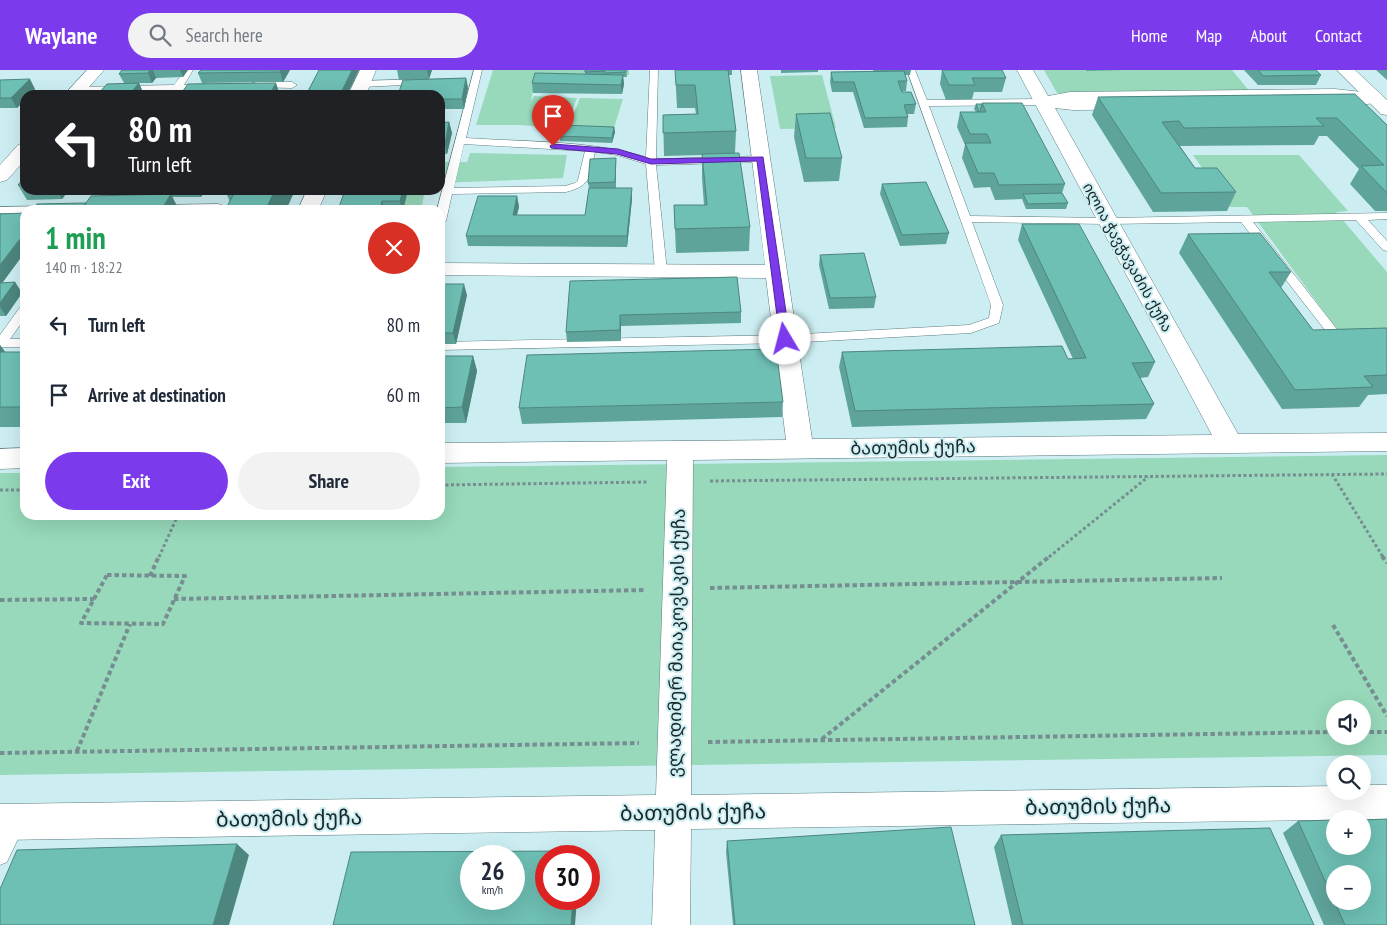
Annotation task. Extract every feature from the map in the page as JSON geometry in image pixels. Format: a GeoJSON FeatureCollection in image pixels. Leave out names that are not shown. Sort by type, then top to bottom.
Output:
{"type":"FeatureCollection","features":[{"type":"Feature","properties":{"kind":"street"},"geometry":{"type":"LineString","coordinates":[[78,90],[96,70]]}},
{"type":"Feature","properties":{"kind":"street"},"geometry":{"type":"LineString","coordinates":[[749,70],[800,449]]}},
{"type":"Feature","properties":{"kind":"street","name":"ილია ჭავჭავაძის ქუჩა"},"geometry":{"type":"LineString","coordinates":[[1025,70],[1230,444]]}},
{"type":"Feature","properties":{"kind":"street"},"geometry":{"type":"LineString","coordinates":[[1345,70],[1380,98],[1387,110]]}},
{"type":"Feature","properties":{"kind":"street"},"geometry":{"type":"LineString","coordinates":[[1043,102],[1073,105],[1205,100],[1342,104],[1380,98]]}},
{"type":"Feature","properties":{"kind":"street"},"geometry":{"type":"LineString","coordinates":[[0,176],[20,154]]}},
{"type":"Feature","properties":{"kind":"street"},"geometry":{"type":"LineString","coordinates":[[445,269],[776,272]]}},
{"type":"Feature","properties":{"kind":"street","name":"ბათუმის ქუჩა"},"geometry":{"type":"LineString","coordinates":[[445,453],[1387,442]]}},
{"type":"Feature","properties":{"kind":"street","name":"ვლადიმერ მაიაკოვსკის ქუჩა"},"geometry":{"type":"LineString","coordinates":[[671,925],[680,450]]}},
{"type":"Feature","properties":{"kind":"street"},"geometry":{"type":"LineString","coordinates":[[0,459],[20,458]]}},
{"type":"Feature","properties":{"kind":"street","name":"ბათუმის ქუჩა"},"geometry":{"type":"LineString","coordinates":[[8,822],[1387,802]]}},
{"type":"Feature","properties":{"kind":"lane"},"geometry":{"type":"LineString","coordinates":[[176,90],[189,70]]}},
{"type":"Feature","properties":{"kind":"lane"},"geometry":{"type":"LineString","coordinates":[[444,205],[460,141],[471,81],[478,70]]}},
{"type":"Feature","properties":{"kind":"lane"},"geometry":{"type":"LineString","coordinates":[[654,70],[651,162],[660,271]]}},
{"type":"Feature","properties":{"kind":"lane"},"geometry":{"type":"LineString","coordinates":[[445,346],[785,339],[971,329],[995,320],[998,305],[911,70]]}},
{"type":"Feature","properties":{"kind":"lane"},"geometry":{"type":"LineString","coordinates":[[362,83],[428,82]]}},
{"type":"Feature","properties":{"kind":"lane"},"geometry":{"type":"LineString","coordinates":[[244,86],[292,85]]}},
{"type":"Feature","properties":{"kind":"lane"},"geometry":{"type":"LineString","coordinates":[[183,90],[216,86]]}},
{"type":"Feature","properties":{"kind":"lane"},"geometry":{"type":"LineString","coordinates":[[923,103],[1043,102]]}},
{"type":"Feature","properties":{"kind":"lane"},"geometry":{"type":"LineString","coordinates":[[460,141],[591,148],[618,152],[651,162],[761,159]]}},
{"type":"Feature","properties":{"kind":"lane"},"geometry":{"type":"LineString","coordinates":[[448,191],[566,189],[579,185],[583,180],[591,148]]}},
{"type":"Feature","properties":{"kind":"lane"},"geometry":{"type":"LineString","coordinates":[[0,210],[20,210]]}},
{"type":"Feature","properties":{"kind":"lane"},"geometry":{"type":"LineString","coordinates":[[1358,216],[1387,248]]}},
{"type":"Feature","properties":{"kind":"lane"},"geometry":{"type":"LineString","coordinates":[[966,219],[1108,221],[1387,216]]}},
{"type":"Feature","properties":{"kind":"lane"},"geometry":{"type":"LineString","coordinates":[[1244,218],[1332,331]]}},
{"type":"Feature","properties":{"kind":"lane"},"geometry":{"type":"LineString","coordinates":[[20,315],[1,343],[20,343]]}},
{"type":"Feature","properties":{"kind":"lane"},"geometry":{"type":"LineString","coordinates":[[0,324],[14,324]]}},
{"type":"Feature","properties":{"kind":"lane"},"geometry":{"type":"LineString","coordinates":[[0,855],[8,822]]}},
{"type":"Feature","properties":{"kind":"path"},"geometry":{"type":"LineString","coordinates":[[1313,443],[1387,563]]}},
{"type":"Feature","properties":{"kind":"path"},"geometry":{"type":"LineString","coordinates":[[445,485],[1387,474]]}},
{"type":"Feature","properties":{"kind":"path"},"geometry":{"type":"LineString","coordinates":[[820,740],[1148,476]]}},
{"type":"Feature","properties":{"kind":"path"},"geometry":{"type":"LineString","coordinates":[[0,490],[20,490]]}},
{"type":"Feature","properties":{"kind":"path"},"geometry":{"type":"LineString","coordinates":[[150,576],[176,520]]}},
{"type":"Feature","properties":{"kind":"path"},"geometry":{"type":"LineString","coordinates":[[106,575],[185,576],[174,598],[162,624],[82,624],[106,575]]}},
{"type":"Feature","properties":{"kind":"path"},"geometry":{"type":"LineString","coordinates":[[174,598],[1222,578]]}},
{"type":"Feature","properties":{"kind":"path"},"geometry":{"type":"LineString","coordinates":[[0,600],[94,599]]}},
{"type":"Feature","properties":{"kind":"path"},"geometry":{"type":"LineString","coordinates":[[77,751],[130,624]]}},
{"type":"Feature","properties":{"kind":"path"},"geometry":{"type":"LineString","coordinates":[[1333,625],[1387,716]]}},
{"type":"Feature","properties":{"kind":"path"},"geometry":{"type":"LineString","coordinates":[[1371,732],[1387,732]]}},
{"type":"Feature","properties":{"kind":"green space"},"geometry":{"type":"Polygon","coordinates":[[[493,70],[629,70],[629,75],[581,76],[534,86],[531,101],[534,96],[577,98],[565,129],[520,125],[476,125],[493,70]]]}},
{"type":"Feature","properties":{"kind":"green space"},"geometry":{"type":"Polygon","coordinates":[[[1044,70],[1232,70],[1251,93],[1057,93],[1044,70]]]}},
{"type":"Feature","properties":{"kind":"green space"},"geometry":{"type":"Polygon","coordinates":[[[822,75],[836,128],[780,129],[770,76],[822,75]]]}},
{"type":"Feature","properties":{"kind":"green space"},"geometry":{"type":"Polygon","coordinates":[[[580,98],[623,99],[613,131],[568,128],[580,98]]]}},
{"type":"Feature","properties":{"kind":"green space"},"geometry":{"type":"Polygon","coordinates":[[[470,153],[567,155],[563,178],[445,183],[445,162],[467,162],[470,153]]]}},
{"type":"Feature","properties":{"kind":"green space"},"geometry":{"type":"Polygon","coordinates":[[[1193,155],[1299,155],[1348,211],[1336,212],[1387,272],[1387,335],[1341,335],[1247,207],[1230,207],[1193,155]]]}},
{"type":"Feature","properties":{"kind":"green space"},"geometry":{"type":"Polygon","coordinates":[[[405,195],[424,195],[422,205],[402,205],[405,195]]]}},
{"type":"Feature","properties":{"kind":"green space"},"geometry":{"type":"Polygon","coordinates":[[[1387,455],[1387,755],[0,775],[0,473],[20,473],[20,520],[445,520],[445,467],[1387,455]]]}},
{"type":"Feature","properties":{"kind":"building"},"geometry":{"type":"Polygon","coordinates":[[[122,70],[150,70],[148,73],[119,74],[122,70]]]}},
{"type":"Feature","properties":{"kind":"building"},"geometry":{"type":"Polygon","coordinates":[[[201,70],[281,70],[280,72],[198,73],[201,70]]]}},
{"type":"Feature","properties":{"kind":"building"},"geometry":{"type":"Polygon","coordinates":[[[319,70],[352,70],[342,90],[309,90],[319,70]]]}},
{"type":"Feature","properties":{"kind":"building"},"geometry":{"type":"Polygon","coordinates":[[[585,70],[626,70],[626,72],[605,73],[605,71],[585,72],[585,70]]]}},
{"type":"Feature","properties":{"kind":"building"},"geometry":{"type":"Polygon","coordinates":[[[675,70],[728,70],[736,131],[663,133],[663,115],[698,114],[695,85],[676,85],[675,70]]]}},
{"type":"Feature","properties":{"kind":"building"},"geometry":{"type":"Polygon","coordinates":[[[942,70],[1002,70],[1006,78],[972,78],[975,85],[949,85],[942,70]]]}},
{"type":"Feature","properties":{"kind":"building"},"geometry":{"type":"Polygon","coordinates":[[[1258,70],[1316,70],[1321,75],[1263,76],[1258,70]]]}},
{"type":"Feature","properties":{"kind":"building"},"geometry":{"type":"Polygon","coordinates":[[[904,71],[907,81],[898,81],[902,92],[911,92],[916,104],[904,105],[908,117],[865,118],[854,82],[833,82],[831,72],[904,71]]]}},
{"type":"Feature","properties":{"kind":"building"},"geometry":{"type":"Polygon","coordinates":[[[535,73],[623,75],[621,85],[532,83],[535,73]]]}},
{"type":"Feature","properties":{"kind":"building"},"geometry":{"type":"Polygon","coordinates":[[[466,78],[462,99],[445,99],[445,90],[400,90],[403,80],[466,78]]]}},
{"type":"Feature","properties":{"kind":"building"},"geometry":{"type":"Polygon","coordinates":[[[30,79],[11,98],[0,98],[0,80],[30,79]]]}},
{"type":"Feature","properties":{"kind":"building"},"geometry":{"type":"Polygon","coordinates":[[[139,83],[133,90],[102,90],[107,84],[139,83]]]}},
{"type":"Feature","properties":{"kind":"building"},"geometry":{"type":"Polygon","coordinates":[[[276,83],[272,90],[184,90],[188,84],[276,83]]]}},
{"type":"Feature","properties":{"kind":"building"},"geometry":{"type":"Polygon","coordinates":[[[1355,94],[1387,125],[1387,193],[1361,166],[1384,165],[1337,118],[1316,118],[1324,126],[1184,128],[1179,121],[1162,122],[1195,168],[1217,168],[1236,192],[1161,193],[1098,97],[1355,94]]]}},
{"type":"Feature","properties":{"kind":"building"},"geometry":{"type":"Polygon","coordinates":[[[982,103],[1022,103],[1065,184],[999,185],[994,173],[978,173],[965,143],[991,143],[987,134],[970,134],[960,112],[986,112],[982,103]]]}},
{"type":"Feature","properties":{"kind":"building"},"geometry":{"type":"Polygon","coordinates":[[[976,104],[982,104],[980,112],[979,112],[976,104]]]}},
{"type":"Feature","properties":{"kind":"building"},"geometry":{"type":"Polygon","coordinates":[[[830,113],[842,158],[806,158],[796,114],[830,113]]]}},
{"type":"Feature","properties":{"kind":"building"},"geometry":{"type":"Polygon","coordinates":[[[445,122],[449,122],[445,144],[445,122]]]}},
{"type":"Feature","properties":{"kind":"building"},"geometry":{"type":"Polygon","coordinates":[[[562,125],[614,127],[612,138],[559,136],[562,125]]]}},
{"type":"Feature","properties":{"kind":"building"},"geometry":{"type":"Polygon","coordinates":[[[739,153],[750,227],[675,229],[674,205],[707,205],[702,154],[739,153]]]}},
{"type":"Feature","properties":{"kind":"building"},"geometry":{"type":"Polygon","coordinates":[[[616,158],[615,182],[588,183],[590,159],[616,158]]]}},
{"type":"Feature","properties":{"kind":"building"},"geometry":{"type":"Polygon","coordinates":[[[926,182],[949,233],[902,235],[882,184],[926,182]]]}},
{"type":"Feature","properties":{"kind":"building"},"geometry":{"type":"Polygon","coordinates":[[[589,188],[632,188],[627,236],[466,236],[478,196],[517,196],[513,215],[585,215],[589,188]]]}},
{"type":"Feature","properties":{"kind":"building"},"geometry":{"type":"Polygon","coordinates":[[[1062,193],[1068,203],[1028,204],[1023,194],[1062,193]]]}},
{"type":"Feature","properties":{"kind":"building"},"geometry":{"type":"Polygon","coordinates":[[[170,195],[164,205],[85,205],[91,196],[170,195]]]}},
{"type":"Feature","properties":{"kind":"building"},"geometry":{"type":"Polygon","coordinates":[[[233,195],[273,195],[268,205],[228,205],[233,195]]]}},
{"type":"Feature","properties":{"kind":"building"},"geometry":{"type":"Polygon","coordinates":[[[343,195],[402,195],[400,201],[382,201],[381,205],[340,205],[343,195]]]}},
{"type":"Feature","properties":{"kind":"building"},"geometry":{"type":"Polygon","coordinates":[[[86,203],[84,205],[37,204],[86,203]]]}},
{"type":"Feature","properties":{"kind":"building"},"geometry":{"type":"Polygon","coordinates":[[[20,213],[20,239],[0,265],[0,214],[20,213]]]}},
{"type":"Feature","properties":{"kind":"building"},"geometry":{"type":"Polygon","coordinates":[[[1022,224],[1079,224],[1155,362],[1132,363],[1154,404],[855,411],[842,352],[1062,346],[1068,359],[1086,358],[1022,224]]]}},
{"type":"Feature","properties":{"kind":"building"},"geometry":{"type":"Polygon","coordinates":[[[1260,233],[1291,272],[1269,272],[1313,330],[1387,328],[1387,375],[1364,376],[1373,387],[1295,390],[1188,234],[1260,233]]]}},
{"type":"Feature","properties":{"kind":"building"},"geometry":{"type":"Polygon","coordinates":[[[864,253],[876,297],[830,298],[820,255],[864,253]]]}},
{"type":"Feature","properties":{"kind":"building"},"geometry":{"type":"Polygon","coordinates":[[[737,277],[741,312],[620,315],[620,330],[566,332],[570,281],[737,277]]]}},
{"type":"Feature","properties":{"kind":"building"},"geometry":{"type":"Polygon","coordinates":[[[15,282],[0,303],[0,283],[15,282]]]}},
{"type":"Feature","properties":{"kind":"building"},"geometry":{"type":"Polygon","coordinates":[[[445,284],[464,284],[453,333],[445,333],[445,284]]]}},
{"type":"Feature","properties":{"kind":"building"},"geometry":{"type":"Polygon","coordinates":[[[776,349],[783,402],[519,408],[527,355],[776,349]]]}},
{"type":"Feature","properties":{"kind":"building"},"geometry":{"type":"Polygon","coordinates":[[[0,352],[20,352],[20,407],[0,407],[0,352]]]}},
{"type":"Feature","properties":{"kind":"building"},"geometry":{"type":"Polygon","coordinates":[[[445,356],[473,356],[462,407],[445,408],[445,356]]]}},
{"type":"Feature","properties":{"kind":"building"},"geometry":{"type":"Polygon","coordinates":[[[1387,819],[1387,925],[1345,925],[1338,910],[1371,910],[1371,865],[1326,865],[1326,883],[1298,821],[1326,820],[1326,855],[1371,855],[1371,820],[1387,819]]]}},
{"type":"Feature","properties":{"kind":"building"},"geometry":{"type":"Polygon","coordinates":[[[951,827],[975,925],[735,925],[727,841],[951,827]]]}},
{"type":"Feature","properties":{"kind":"building"},"geometry":{"type":"Polygon","coordinates":[[[1270,828],[1314,925],[1023,925],[1001,835],[1270,828]]]}},
{"type":"Feature","properties":{"kind":"building"},"geometry":{"type":"Polygon","coordinates":[[[237,844],[213,925],[0,925],[0,889],[17,850],[237,844]]]}},
{"type":"Feature","properties":{"kind":"building"},"geometry":{"type":"Polygon","coordinates":[[[525,851],[535,851],[535,910],[572,910],[571,925],[333,925],[351,852],[460,852],[460,910],[525,910],[525,851]]]}},
{"type":"Feature","properties":{"kind":"route"},"geometry":{"type":"LineString","coordinates":[[553,146],[591,148],[618,152],[651,162],[761,159],[785,339]]}}]}
